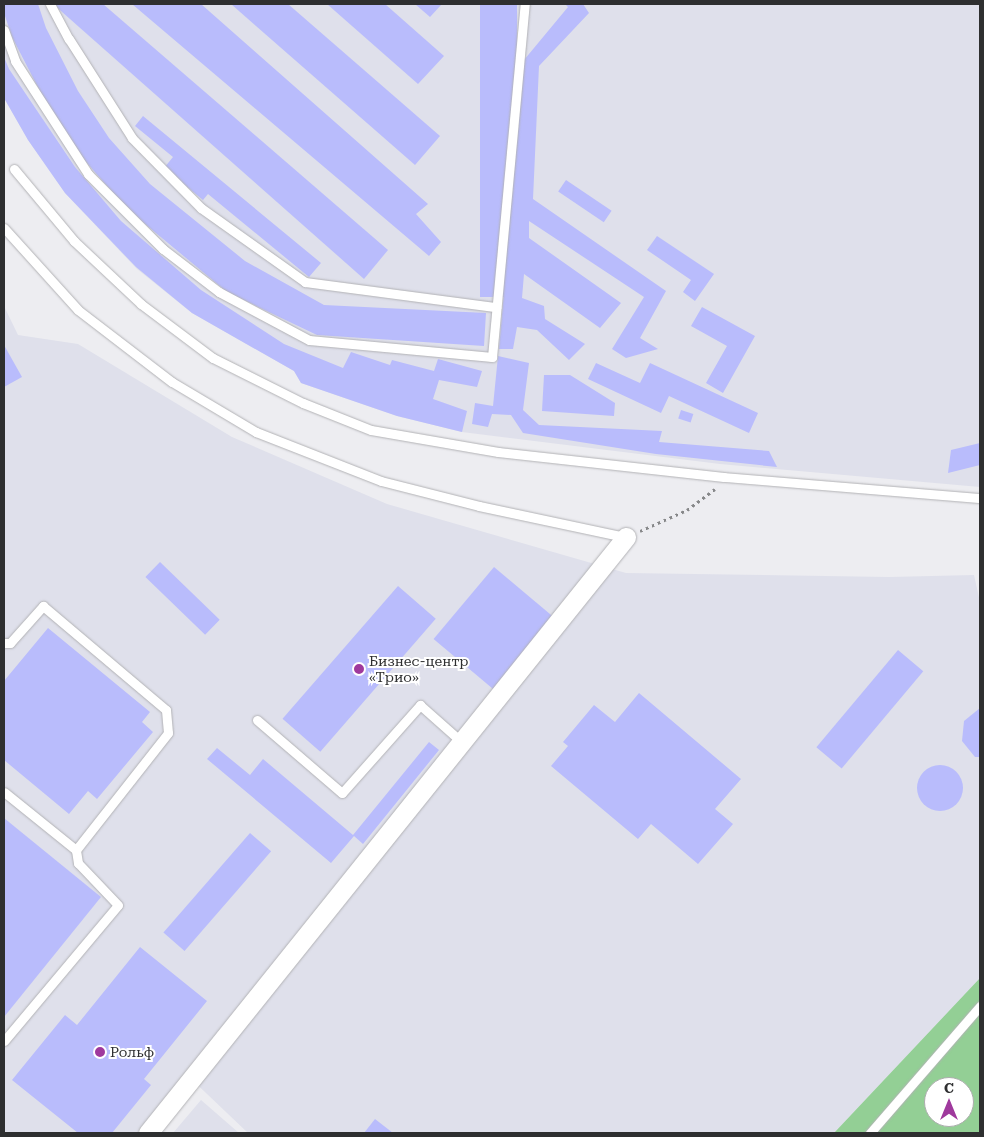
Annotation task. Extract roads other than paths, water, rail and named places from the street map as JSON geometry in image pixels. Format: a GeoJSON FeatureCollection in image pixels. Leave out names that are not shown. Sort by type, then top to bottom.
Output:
{"type":"FeatureCollection","features":[{"type":"Feature","properties":{"kind":"street"},"geometry":{"type":"LineString","coordinates":[[148,1133],[626,537]]}},
{"type":"Feature","properties":{"kind":"lane"},"geometry":{"type":"LineString","coordinates":[[50,4],[69,39],[132,138],[201,208],[305,282],[496,307]]}},
{"type":"Feature","properties":{"kind":"lane"},"geometry":{"type":"LineString","coordinates":[[4,30],[15,61],[88,174],[163,249],[219,292],[309,340],[492,357],[524,4]]}},
{"type":"Feature","properties":{"kind":"lane"},"geometry":{"type":"LineString","coordinates":[[14,169],[74,241],[141,304],[213,358],[304,403],[371,430],[498,452],[724,477],[980,498]]}},
{"type":"Feature","properties":{"kind":"lane"},"geometry":{"type":"LineString","coordinates":[[4,228],[78,310],[172,382],[256,432],[382,481],[479,506],[626,537]]}},
{"type":"Feature","properties":{"kind":"lane"},"geometry":{"type":"LineString","coordinates":[[4,644],[10,643],[43,606],[166,710],[168,733],[76,850]]}},
{"type":"Feature","properties":{"kind":"lane"},"geometry":{"type":"LineString","coordinates":[[257,720],[342,793],[420,705],[463,742]]}},
{"type":"Feature","properties":{"kind":"lane"},"geometry":{"type":"LineString","coordinates":[[4,792],[76,850],[78,864],[118,905],[4,1041]]}},
{"type":"Feature","properties":{"kind":"lane"},"geometry":{"type":"LineString","coordinates":[[870,1133],[980,1006]]}},
{"type":"Feature","properties":{"kind":"place","name":"Бизнес-центр «Трио»"},"geometry":{"type":"Point","coordinates":[359,669]}},
{"type":"Feature","properties":{"kind":"place","name":"Рольф"},"geometry":{"type":"Point","coordinates":[100,1052]}}]}
